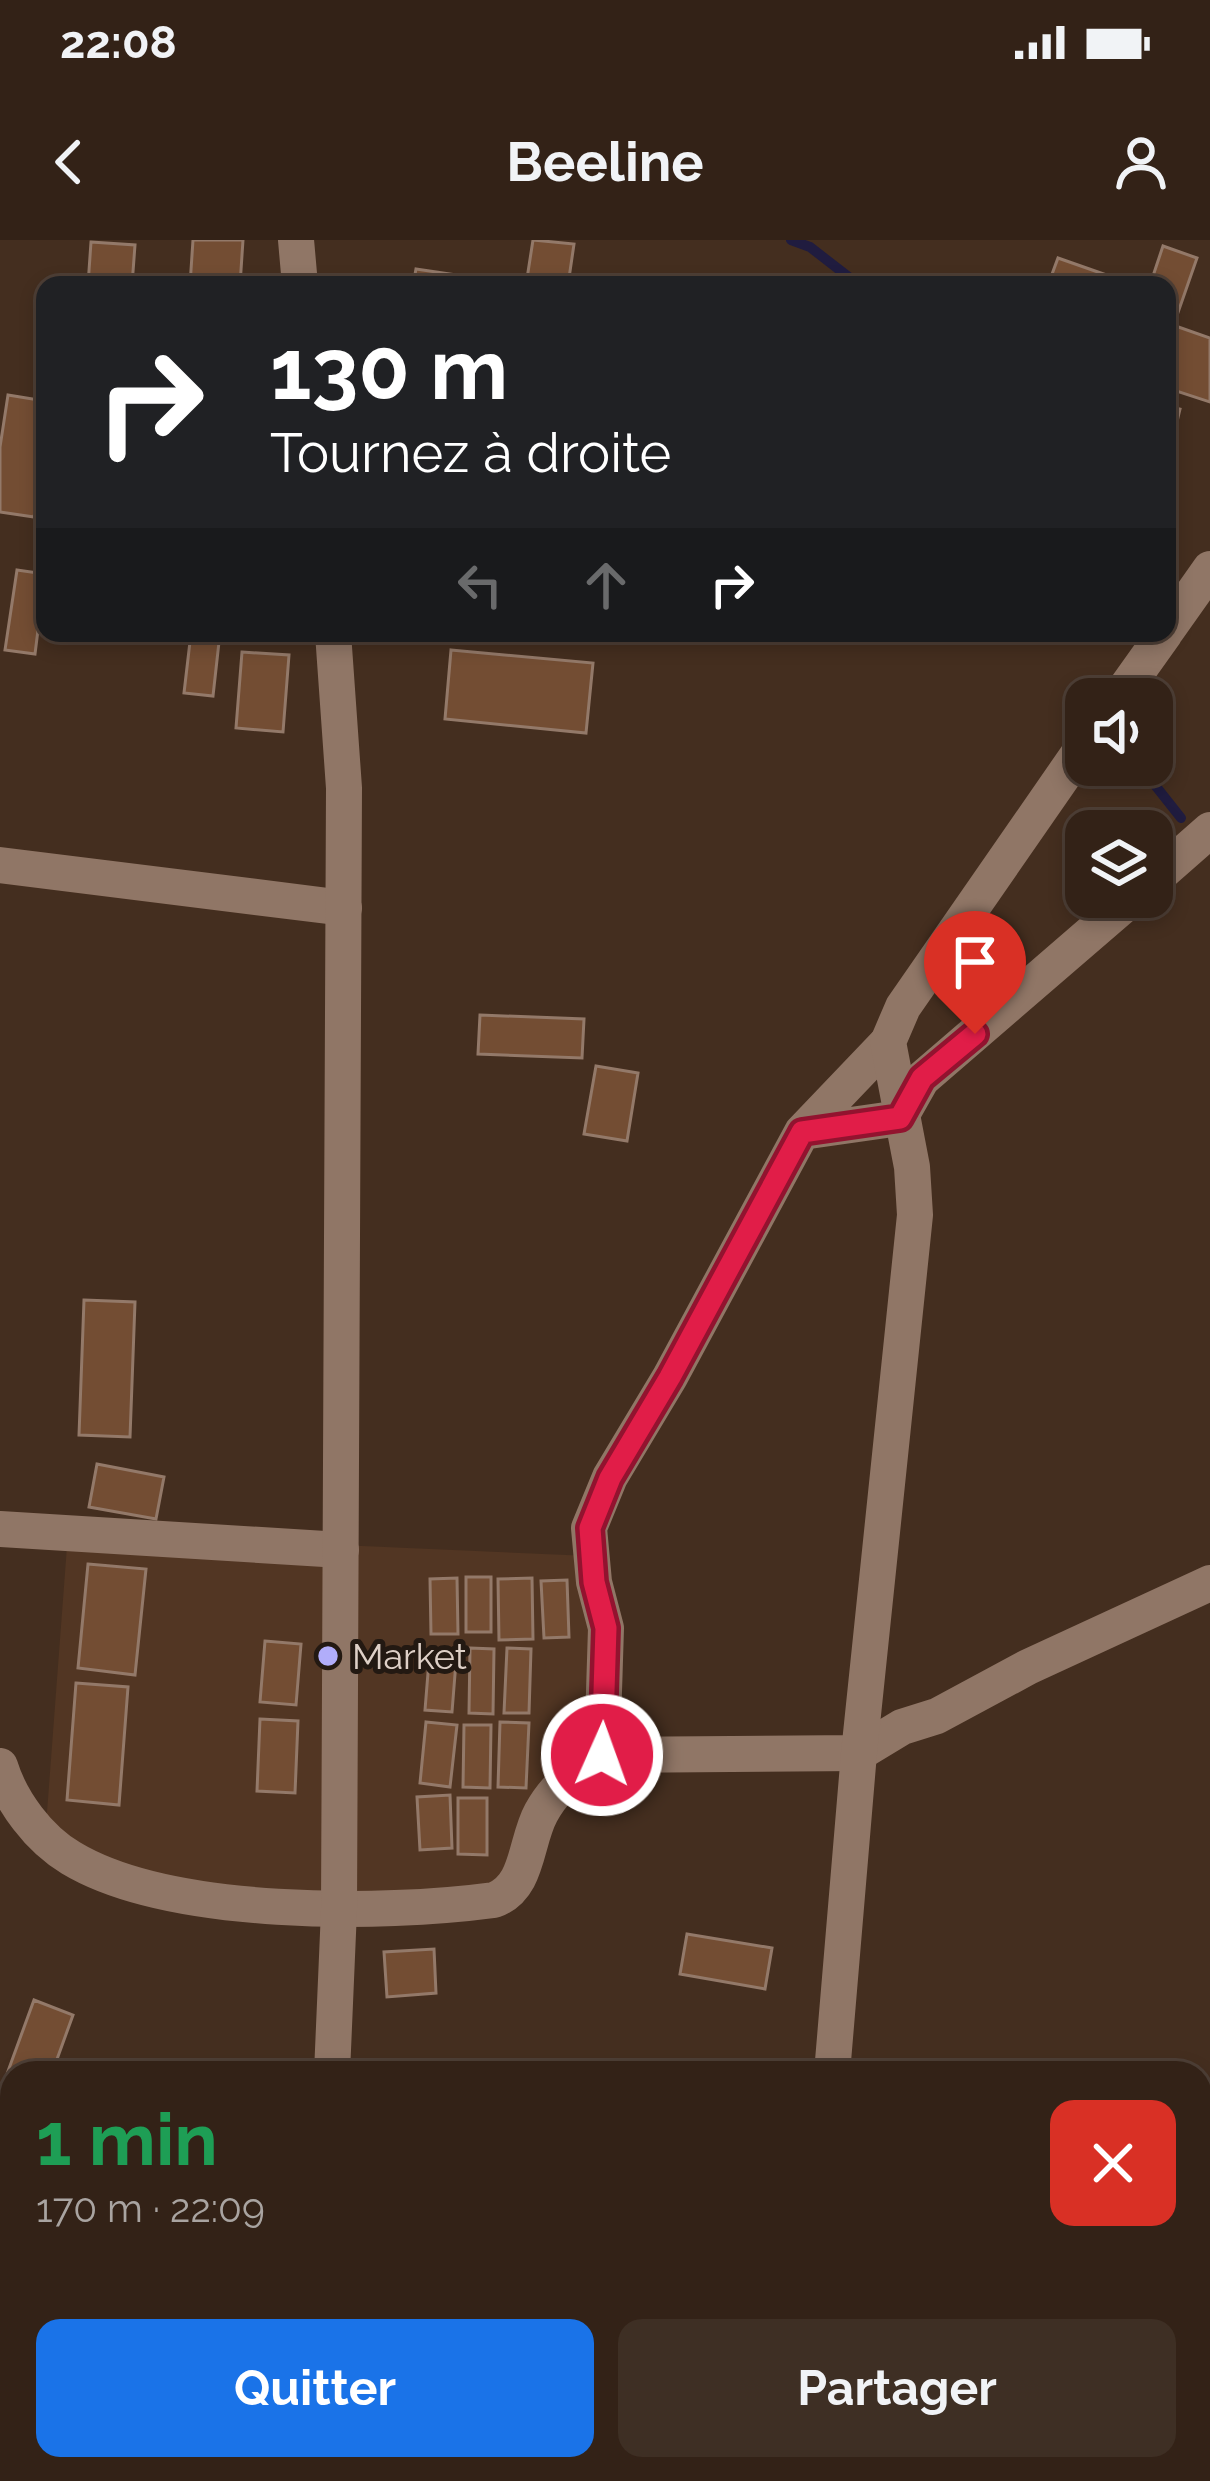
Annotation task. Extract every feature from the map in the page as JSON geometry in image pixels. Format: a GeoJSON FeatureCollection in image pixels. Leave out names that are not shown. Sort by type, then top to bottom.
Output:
{"type":"FeatureCollection","features":[{"type":"Feature","properties":{"kind":"street"},"geometry":{"type":"LineString","coordinates":[[296,240],[299,276]]}},
{"type":"Feature","properties":{"kind":"street"},"geometry":{"type":"LineString","coordinates":[[1176,618],[1210,569]]}},
{"type":"Feature","properties":{"kind":"street"},"geometry":{"type":"LineString","coordinates":[[333,2061],[339,1910],[344,908],[344,788],[334,642]]}},
{"type":"Feature","properties":{"kind":"street"},"geometry":{"type":"LineString","coordinates":[[1133,678],[1159,642]]}},
{"type":"Feature","properties":{"kind":"street"},"geometry":{"type":"LineString","coordinates":[[602,1755],[606,1628],[594,1582],[590,1528],[610,1478],[802,1132],[888,1042],[904,1007],[1065,773]]}},
{"type":"Feature","properties":{"kind":"street"},"geometry":{"type":"LineString","coordinates":[[1173,862],[1210,830]]}},
{"type":"Feature","properties":{"kind":"street"},"geometry":{"type":"LineString","coordinates":[[0,865],[344,908]]}},
{"type":"Feature","properties":{"kind":"street"},"geometry":{"type":"LineString","coordinates":[[900,1118],[922,1078],[1109,918]]}},
{"type":"Feature","properties":{"kind":"street"},"geometry":{"type":"LineString","coordinates":[[833,2061],[859,1753],[915,1215],[912,1167],[888,1042]]}},
{"type":"Feature","properties":{"kind":"street"},"geometry":{"type":"LineString","coordinates":[[802,1132],[900,1118]]}},
{"type":"Feature","properties":{"kind":"street"},"geometry":{"type":"LineString","coordinates":[[0,1529],[340,1550]]}},
{"type":"Feature","properties":{"kind":"street"},"geometry":{"type":"LineString","coordinates":[[0,1766],[4,1781],[45,1839],[110,1876],[190,1898],[339,1910],[456,1906],[506,1896],[515,1887],[540,1814],[578,1769],[602,1755],[859,1753],[902,1727],[938,1716],[1028,1667],[1210,1583]]}},
{"type":"Feature","properties":{"kind":"shaded area","name":"Market"},"geometry":{"type":"Polygon","coordinates":[[[68,1533],[590,1556],[602,1755],[578,1769],[506,1896],[191,1898],[45,1839],[68,1533]]]}},
{"type":"Feature","properties":{"kind":"building"},"geometry":{"type":"Polygon","coordinates":[[[193,240],[243,240],[241,276],[191,276],[193,240]]]}},
{"type":"Feature","properties":{"kind":"building"},"geometry":{"type":"Polygon","coordinates":[[[533,240],[574,244],[569,276],[527,276],[533,240]]]}},
{"type":"Feature","properties":{"kind":"building"},"geometry":{"type":"Polygon","coordinates":[[[91,242],[135,245],[133,276],[89,276],[91,242]]]}},
{"type":"Feature","properties":{"kind":"building"},"geometry":{"type":"Polygon","coordinates":[[[1163,246],[1197,258],[1176,318],[1176,276],[1153,276],[1163,246]]]}},
{"type":"Feature","properties":{"kind":"building"},"geometry":{"type":"Polygon","coordinates":[[[1058,258],[1109,276],[1051,276],[1058,258]]]}},
{"type":"Feature","properties":{"kind":"building"},"geometry":{"type":"Polygon","coordinates":[[[416,269],[463,276],[415,276],[416,269]]]}},
{"type":"Feature","properties":{"kind":"building"},"geometry":{"type":"Polygon","coordinates":[[[1176,326],[1210,338],[1210,402],[1176,391],[1176,326]]]}},
{"type":"Feature","properties":{"kind":"building"},"geometry":{"type":"Polygon","coordinates":[[[8,395],[36,400],[34,517],[0,512],[0,447],[8,395]]]}},
{"type":"Feature","properties":{"kind":"building"},"geometry":{"type":"Polygon","coordinates":[[[17,570],[36,573],[35,654],[5,650],[17,570]]]}},
{"type":"Feature","properties":{"kind":"building"},"geometry":{"type":"Polygon","coordinates":[[[190,642],[219,642],[213,696],[184,693],[190,642]]]}},
{"type":"Feature","properties":{"kind":"building"},"geometry":{"type":"Polygon","coordinates":[[[451,650],[593,663],[586,733],[445,719],[451,650]]]}},
{"type":"Feature","properties":{"kind":"building"},"geometry":{"type":"Polygon","coordinates":[[[242,652],[289,655],[283,732],[236,728],[242,652]]]}},
{"type":"Feature","properties":{"kind":"building"},"geometry":{"type":"Polygon","coordinates":[[[480,1015],[584,1019],[582,1058],[478,1054],[480,1015]]]}},
{"type":"Feature","properties":{"kind":"building"},"geometry":{"type":"Polygon","coordinates":[[[596,1066],[638,1073],[627,1141],[584,1134],[596,1066]]]}},
{"type":"Feature","properties":{"kind":"building"},"geometry":{"type":"Polygon","coordinates":[[[84,1300],[135,1302],[130,1437],[79,1435],[84,1300]]]}},
{"type":"Feature","properties":{"kind":"building"},"geometry":{"type":"Polygon","coordinates":[[[97,1464],[164,1477],[156,1519],[89,1507],[97,1464]]]}},
{"type":"Feature","properties":{"kind":"building"},"geometry":{"type":"Polygon","coordinates":[[[88,1564],[146,1569],[135,1675],[78,1668],[88,1564]]]}},
{"type":"Feature","properties":{"kind":"building"},"geometry":{"type":"Polygon","coordinates":[[[466,1577],[491,1577],[491,1632],[466,1632],[466,1577]]]}},
{"type":"Feature","properties":{"kind":"building"},"geometry":{"type":"Polygon","coordinates":[[[457,1578],[458,1634],[431,1634],[430,1579],[457,1578]]]}},
{"type":"Feature","properties":{"kind":"building"},"geometry":{"type":"Polygon","coordinates":[[[532,1578],[533,1639],[499,1640],[498,1579],[532,1578]]]}},
{"type":"Feature","properties":{"kind":"building"},"geometry":{"type":"Polygon","coordinates":[[[567,1580],[569,1637],[544,1638],[541,1581],[567,1580]]]}},
{"type":"Feature","properties":{"kind":"building"},"geometry":{"type":"Polygon","coordinates":[[[265,1641],[301,1644],[296,1705],[260,1702],[265,1641]]]}},
{"type":"Feature","properties":{"kind":"building"},"geometry":{"type":"Polygon","coordinates":[[[430,1648],[457,1649],[452,1712],[425,1710],[430,1648]]]}},
{"type":"Feature","properties":{"kind":"building"},"geometry":{"type":"Polygon","coordinates":[[[470,1648],[494,1649],[493,1714],[469,1713],[470,1648]]]}},
{"type":"Feature","properties":{"kind":"building"},"geometry":{"type":"Polygon","coordinates":[[[507,1648],[531,1649],[529,1713],[504,1713],[507,1648]]]}},
{"type":"Feature","properties":{"kind":"building"},"geometry":{"type":"Polygon","coordinates":[[[76,1683],[128,1687],[119,1805],[67,1800],[76,1683]]]}},
{"type":"Feature","properties":{"kind":"building"},"geometry":{"type":"Polygon","coordinates":[[[260,1719],[298,1721],[295,1793],[257,1791],[260,1719]]]}},
{"type":"Feature","properties":{"kind":"building"},"geometry":{"type":"Polygon","coordinates":[[[426,1722],[457,1725],[450,1787],[420,1783],[426,1722]]]}},
{"type":"Feature","properties":{"kind":"building"},"geometry":{"type":"Polygon","coordinates":[[[500,1722],[529,1723],[526,1788],[498,1787],[500,1722]]]}},
{"type":"Feature","properties":{"kind":"building"},"geometry":{"type":"Polygon","coordinates":[[[464,1725],[491,1725],[490,1788],[463,1787],[464,1725]]]}},
{"type":"Feature","properties":{"kind":"building"},"geometry":{"type":"Polygon","coordinates":[[[450,1795],[452,1848],[420,1850],[417,1797],[450,1795]]]}},
{"type":"Feature","properties":{"kind":"building"},"geometry":{"type":"Polygon","coordinates":[[[458,1798],[487,1798],[487,1855],[458,1854],[458,1798]]]}},
{"type":"Feature","properties":{"kind":"building"},"geometry":{"type":"Polygon","coordinates":[[[687,1934],[772,1948],[765,1989],[680,1974],[687,1934]]]}},
{"type":"Feature","properties":{"kind":"building"},"geometry":{"type":"Polygon","coordinates":[[[434,1949],[436,1993],[387,1997],[384,1952],[434,1949]]]}},
{"type":"Feature","properties":{"kind":"building"},"geometry":{"type":"Polygon","coordinates":[[[34,2000],[73,2015],[56,2061],[12,2061],[34,2000]]]}},
{"type":"Feature","properties":{"kind":"waterway"},"geometry":{"type":"LineString","coordinates":[[791,240],[810,247],[847,276]]}},
{"type":"Feature","properties":{"kind":"waterway"},"geometry":{"type":"LineString","coordinates":[[1156,786],[1181,818]]}},
{"type":"Feature","properties":{"kind":"place","name":"Market"},"geometry":{"type":"Point","coordinates":[328,1656]}},
{"type":"Feature","properties":{"kind":"route"},"geometry":{"type":"LineString","coordinates":[[602,1755],[606,1628],[594,1582],[590,1528],[610,1478],[802,1132],[900,1118],[922,1078],[975,1034]]}}]}
